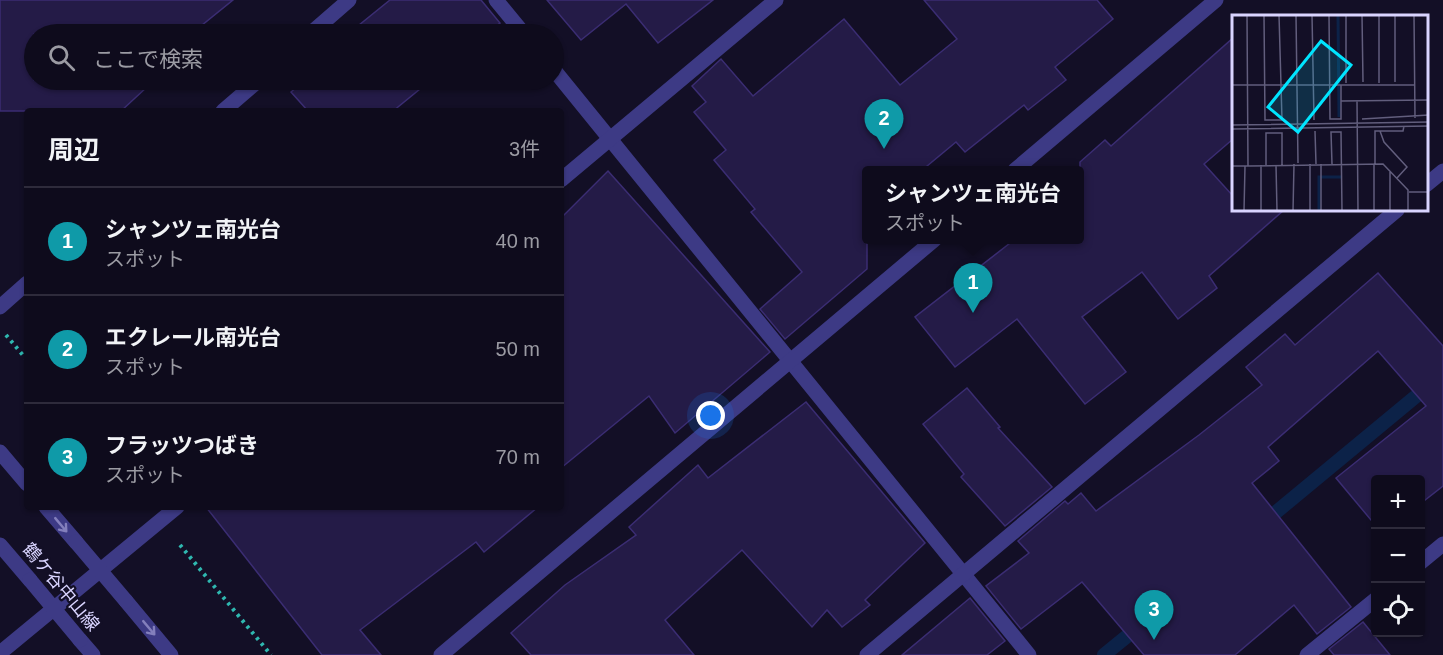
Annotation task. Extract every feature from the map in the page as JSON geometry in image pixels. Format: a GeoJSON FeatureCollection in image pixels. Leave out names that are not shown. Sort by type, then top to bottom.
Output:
{"type":"FeatureCollection","features":[{"type":"Feature","properties":{"kind":"street"},"geometry":{"type":"LineString","coordinates":[[321,24],[349,0]]}},
{"type":"Feature","properties":{"kind":"street"},"geometry":{"type":"LineString","coordinates":[[495,0],[515,24]]}},
{"type":"Feature","properties":{"kind":"street"},"geometry":{"type":"LineString","coordinates":[[564,177],[776,0]]}},
{"type":"Feature","properties":{"kind":"street"},"geometry":{"type":"LineString","coordinates":[[1021,166],[1216,0]]}},
{"type":"Feature","properties":{"kind":"street"},"geometry":{"type":"LineString","coordinates":[[564,82],[1029,655]]}},
{"type":"Feature","properties":{"kind":"street"},"geometry":{"type":"LineString","coordinates":[[226,108],[247,90]]}},
{"type":"Feature","properties":{"kind":"street"},"geometry":{"type":"LineString","coordinates":[[1428,183],[1443,171]]}},
{"type":"Feature","properties":{"kind":"street"},"geometry":{"type":"LineString","coordinates":[[867,655],[1395,212]]}},
{"type":"Feature","properties":{"kind":"street"},"geometry":{"type":"LineString","coordinates":[[441,655],[929,244]]}},
{"type":"Feature","properties":{"kind":"street"},"geometry":{"type":"LineString","coordinates":[[0,307],[24,286]]}},
{"type":"Feature","properties":{"kind":"street"},"geometry":{"type":"LineString","coordinates":[[0,452],[24,480]]}},
{"type":"Feature","properties":{"kind":"street"},"geometry":{"type":"LineString","coordinates":[[49,510],[171,655]]}},
{"type":"Feature","properties":{"kind":"street"},"geometry":{"type":"LineString","coordinates":[[0,653],[174,510]]}},
{"type":"Feature","properties":{"kind":"street","name":"鶴ケ谷中山線"},"geometry":{"type":"LineString","coordinates":[[0,544],[93,655]]}},
{"type":"Feature","properties":{"kind":"street"},"geometry":{"type":"LineString","coordinates":[[1425,559],[1443,544]]}},
{"type":"Feature","properties":{"kind":"street"},"geometry":{"type":"LineString","coordinates":[[1307,655],[1371,603]]}},
{"type":"Feature","properties":{"kind":"path"},"geometry":{"type":"LineString","coordinates":[[0,328],[24,356]]}},
{"type":"Feature","properties":{"kind":"path"},"geometry":{"type":"LineString","coordinates":[[161,521],[271,655]]}},
{"type":"Feature","properties":{"kind":"building"},"geometry":{"type":"Polygon","coordinates":[[[0,0],[233,0],[203,24],[24,24],[24,90],[144,90],[124,108],[24,108],[24,111],[0,111],[0,0]]]}},
{"type":"Feature","properties":{"kind":"building"},"geometry":{"type":"Polygon","coordinates":[[[390,0],[481,0],[500,23],[499,24],[360,24],[390,0]]]}},
{"type":"Feature","properties":{"kind":"building"},"geometry":{"type":"Polygon","coordinates":[[[547,0],[713,0],[658,43],[626,4],[581,40],[547,0]]]}},
{"type":"Feature","properties":{"kind":"building"},"geometry":{"type":"Polygon","coordinates":[[[924,0],[1097,0],[1113,19],[1055,67],[1066,80],[1028,110],[1024,105],[965,152],[956,142],[927,166],[862,166],[862,244],[867,244],[867,269],[785,339],[760,309],[802,272],[751,212],[755,209],[714,160],[726,150],[694,112],[706,102],[692,86],[721,59],[753,96],[844,19],[900,85],[957,39],[924,0]]]}},
{"type":"Feature","properties":{"kind":"building"},"geometry":{"type":"Polygon","coordinates":[[[1232,39],[1232,140],[1204,164],[1232,195],[1232,212],[1282,212],[1209,276],[1217,288],[1178,319],[1142,272],[1082,317],[1126,372],[1085,404],[1017,319],[955,367],[915,317],[1009,244],[1084,244],[1084,166],[1080,166],[1080,162],[1105,140],[1111,146],[1232,39]]]}},
{"type":"Feature","properties":{"kind":"building"},"geometry":{"type":"Polygon","coordinates":[[[293,90],[419,90],[397,108],[305,108],[291,92],[293,90]]]}},
{"type":"Feature","properties":{"kind":"building"},"geometry":{"type":"Polygon","coordinates":[[[608,171],[770,352],[675,433],[649,396],[564,466],[564,215],[608,171]]]}},
{"type":"Feature","properties":{"kind":"building"},"geometry":{"type":"Polygon","coordinates":[[[1378,273],[1443,346],[1443,486],[1425,500],[1425,475],[1371,475],[1371,520],[1336,478],[1426,406],[1378,351],[1268,447],[1279,461],[1252,483],[1351,607],[1317,634],[1294,605],[1235,655],[1144,655],[1082,582],[1021,629],[986,586],[1029,553],[1018,541],[1065,501],[1068,504],[1081,493],[1096,511],[1262,385],[1246,367],[1285,334],[1295,345],[1378,273]]]}},
{"type":"Feature","properties":{"kind":"building"},"geometry":{"type":"Polygon","coordinates":[[[967,388],[1000,427],[998,428],[1052,487],[1005,526],[961,477],[964,474],[923,424],[967,388]]]}},
{"type":"Feature","properties":{"kind":"building"},"geometry":{"type":"Polygon","coordinates":[[[806,402],[925,543],[865,600],[870,605],[842,627],[827,610],[812,627],[742,550],[665,620],[694,655],[531,655],[511,633],[565,585],[636,535],[629,527],[698,465],[708,478],[806,402]]]}},
{"type":"Feature","properties":{"kind":"building"},"geometry":{"type":"Polygon","coordinates":[[[208,510],[534,510],[484,552],[476,542],[360,630],[381,655],[322,655],[208,510]]]}},
{"type":"Feature","properties":{"kind":"building"},"geometry":{"type":"Polygon","coordinates":[[[970,598],[1005,641],[987,655],[902,655],[970,598]]]}},
{"type":"Feature","properties":{"kind":"building"},"geometry":{"type":"Polygon","coordinates":[[[1363,622],[1371,632],[1371,637],[1375,637],[1390,655],[1334,655],[1329,649],[1363,622]]]}},
{"type":"Feature","properties":{"kind":"waterway"},"geometry":{"type":"LineString","coordinates":[[1263,523],[1443,374]]}},
{"type":"Feature","properties":{"kind":"waterway"},"geometry":{"type":"LineString","coordinates":[[1104,655],[1142,624]]}},
{"type":"Feature","properties":{"kind":"place","name":"エクレール南光台"},"geometry":{"type":"Point","coordinates":[884,149]}},
{"type":"Feature","properties":{"kind":"place","name":"シャンツェ南光台"},"geometry":{"type":"Point","coordinates":[973,313]}},
{"type":"Feature","properties":{"kind":"place","name":"フラッツつばき"},"geometry":{"type":"Point","coordinates":[1154,640]}}]}
